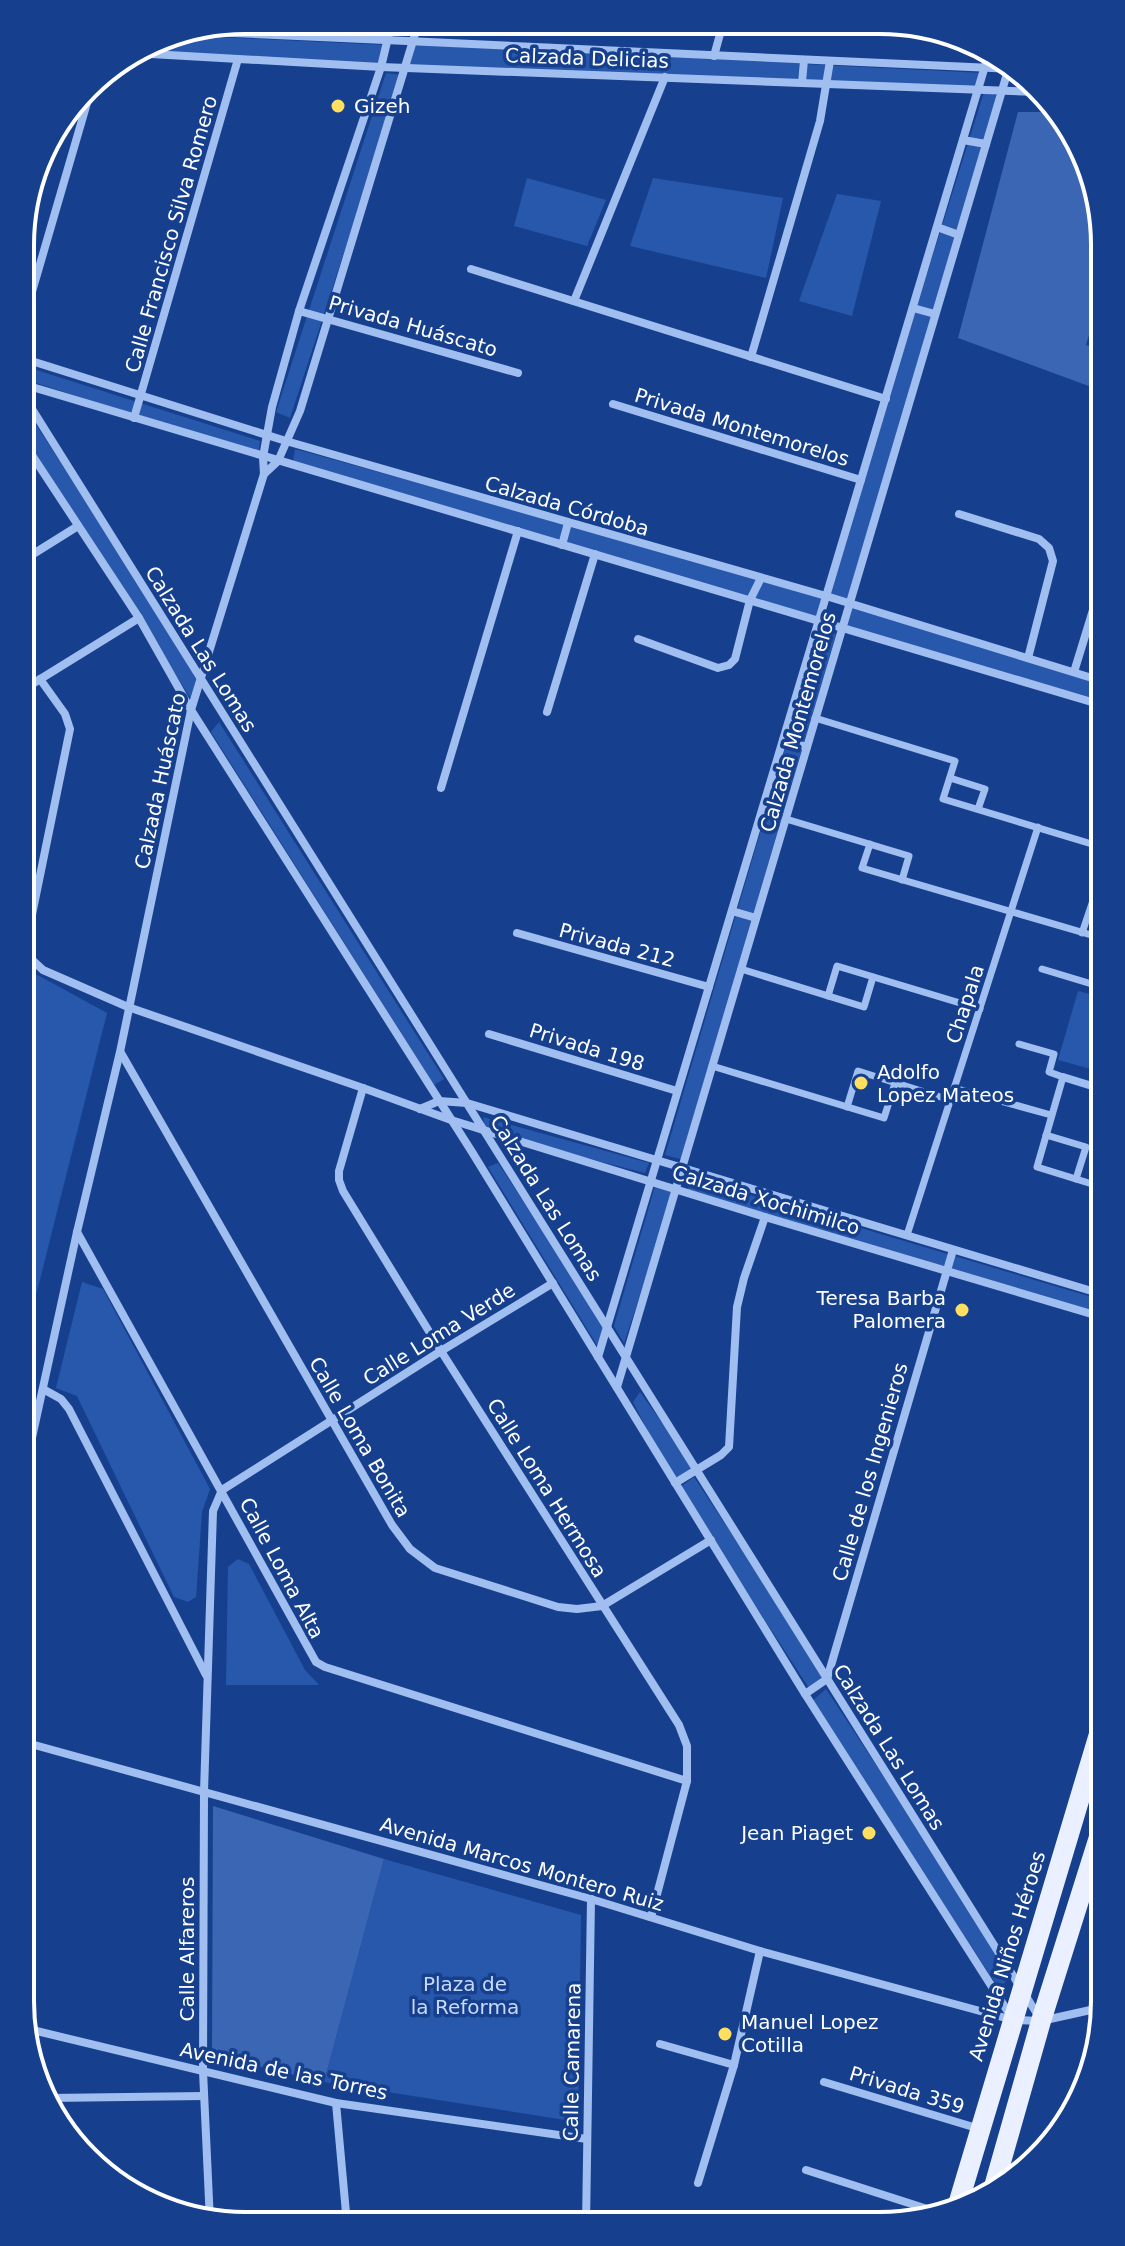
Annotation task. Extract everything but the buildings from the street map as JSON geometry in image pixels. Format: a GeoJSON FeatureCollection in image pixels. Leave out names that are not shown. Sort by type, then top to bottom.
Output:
{"type":"FeatureCollection","features":[{"type":"Feature","properties":{"kind":"main road","name":"Avenida Niños Héroes"},"geometry":{"type":"LineString","coordinates":[[961,2195],[1091,1760]]}},
{"type":"Feature","properties":{"kind":"main road"},"geometry":{"type":"LineString","coordinates":[[997,2176],[1091,1861]]}},
{"type":"Feature","properties":{"kind":"street","name":"Calzada Delicias"},"geometry":{"type":"LineString","coordinates":[[248,34],[994,68]]}},
{"type":"Feature","properties":{"kind":"street","name":"Calzada Huáscato"},"geometry":{"type":"LineString","coordinates":[[34,1430],[120,1052],[191,710],[264,474],[263,457],[272,407],[299,311],[381,67],[389,34]]}},
{"type":"Feature","properties":{"kind":"street","name":"Calzada Huáscato"},"geometry":{"type":"LineString","coordinates":[[264,474],[278,461],[300,411],[415,34]]}},
{"type":"Feature","properties":{"kind":"street"},"geometry":{"type":"LineString","coordinates":[[714,56],[720,34]]}},
{"type":"Feature","properties":{"kind":"street","name":"Calzada Delicias"},"geometry":{"type":"LineString","coordinates":[[158,53],[381,67],[1024,91]]}},
{"type":"Feature","properties":{"kind":"street","name":"Calle Francisco Silva Romero"},"geometry":{"type":"LineString","coordinates":[[134,418],[238,59]]}},
{"type":"Feature","properties":{"kind":"street"},"geometry":{"type":"LineString","coordinates":[[802,82],[804,60]]}},
{"type":"Feature","properties":{"kind":"street"},"geometry":{"type":"LineString","coordinates":[[751,357],[820,121],[830,61]]}},
{"type":"Feature","properties":{"kind":"street","name":"Calzada Montemorelos"},"geometry":{"type":"LineString","coordinates":[[598,1357],[986,64]]}},
{"type":"Feature","properties":{"kind":"street"},"geometry":{"type":"LineString","coordinates":[[574,301],[665,77]]}},
{"type":"Feature","properties":{"kind":"street","name":"Calzada Montemorelos"},"geometry":{"type":"LineString","coordinates":[[617,1387],[1007,77]]}},
{"type":"Feature","properties":{"kind":"street"},"geometry":{"type":"LineString","coordinates":[[34,285],[86,106]]}},
{"type":"Feature","properties":{"kind":"street"},"geometry":{"type":"LineString","coordinates":[[963,140],[986,144]]}},
{"type":"Feature","properties":{"kind":"street"},"geometry":{"type":"LineString","coordinates":[[937,227],[959,235]]}},
{"type":"Feature","properties":{"kind":"street"},"geometry":{"type":"LineString","coordinates":[[471,269],[886,399]]}},
{"type":"Feature","properties":{"kind":"street"},"geometry":{"type":"LineString","coordinates":[[913,308],[935,314]]}},
{"type":"Feature","properties":{"kind":"street","name":"Privada Huáscato"},"geometry":{"type":"LineString","coordinates":[[299,311],[518,373]]}},
{"type":"Feature","properties":{"kind":"street","name":"Calzada Córdoba"},"geometry":{"type":"LineString","coordinates":[[34,362],[286,441],[826,596],[1091,677]]}},
{"type":"Feature","properties":{"kind":"street","name":"Calzada Córdoba"},"geometry":{"type":"LineString","coordinates":[[34,388],[1091,702]]}},
{"type":"Feature","properties":{"kind":"street","name":"Privada Montemorelos"},"geometry":{"type":"LineString","coordinates":[[613,404],[861,480]]}},
{"type":"Feature","properties":{"kind":"street","name":"Calzada Las Lomas"},"geometry":{"type":"LineString","coordinates":[[34,412],[1041,2021]]}},
{"type":"Feature","properties":{"kind":"street","name":"Calzada Las Lomas"},"geometry":{"type":"LineString","coordinates":[[34,458],[139,618],[191,710],[553,1283],[805,1694],[1013,2020]]}},
{"type":"Feature","properties":{"kind":"street"},"geometry":{"type":"LineString","coordinates":[[959,514],[1039,539],[1052,555],[1028,658]]}},
{"type":"Feature","properties":{"kind":"street"},"geometry":{"type":"LineString","coordinates":[[562,545],[568,523]]}},
{"type":"Feature","properties":{"kind":"street"},"geometry":{"type":"LineString","coordinates":[[34,554],[78,526]]}},
{"type":"Feature","properties":{"kind":"street"},"geometry":{"type":"LineString","coordinates":[[441,788],[518,531]]}},
{"type":"Feature","properties":{"kind":"street"},"geometry":{"type":"LineString","coordinates":[[547,712],[595,554]]}},
{"type":"Feature","properties":{"kind":"street"},"geometry":{"type":"LineString","coordinates":[[638,639],[724,668],[735,659],[750,600],[761,578]]}},
{"type":"Feature","properties":{"kind":"street"},"geometry":{"type":"LineString","coordinates":[[1074,672],[1091,617]]}},
{"type":"Feature","properties":{"kind":"street"},"geometry":{"type":"LineString","coordinates":[[34,683],[139,618]]}},
{"type":"Feature","properties":{"kind":"street","name":"Calzada Xochimilco"},"geometry":{"type":"LineString","coordinates":[[34,905],[69,735],[65,714],[40,679]]}},
{"type":"Feature","properties":{"kind":"street"},"geometry":{"type":"LineString","coordinates":[[815,718],[955,761],[943,799],[1091,844]]}},
{"type":"Feature","properties":{"kind":"street"},"geometry":{"type":"LineString","coordinates":[[783,740],[807,747]]}},
{"type":"Feature","properties":{"kind":"street"},"geometry":{"type":"LineString","coordinates":[[950,778],[985,789],[978,809]]}},
{"type":"Feature","properties":{"kind":"street"},"geometry":{"type":"LineString","coordinates":[[786,819],[909,856],[902,880]]}},
{"type":"Feature","properties":{"kind":"street","name":"Chapala"},"geometry":{"type":"LineString","coordinates":[[907,1235],[1038,827]]}},
{"type":"Feature","properties":{"kind":"street"},"geometry":{"type":"LineString","coordinates":[[870,844],[862,868],[1091,935]]}},
{"type":"Feature","properties":{"kind":"street"},"geometry":{"type":"LineString","coordinates":[[1082,933],[1091,906]]}},
{"type":"Feature","properties":{"kind":"street"},"geometry":{"type":"LineString","coordinates":[[732,911],[756,918]]}},
{"type":"Feature","properties":{"kind":"street","name":"Privada 212"},"geometry":{"type":"LineString","coordinates":[[517,933],[709,987]]}},
{"type":"Feature","properties":{"kind":"street","name":"Calzada Xochimilco"},"geometry":{"type":"LineString","coordinates":[[34,962],[43,970],[128,1007],[486,1132],[1091,1314]]}},
{"type":"Feature","properties":{"kind":"street"},"geometry":{"type":"LineString","coordinates":[[828,996],[837,966],[980,1009]]}},
{"type":"Feature","properties":{"kind":"street"},"geometry":{"type":"LineString","coordinates":[[741,969],[864,1007],[873,977]]}},
{"type":"Feature","properties":{"kind":"street"},"geometry":{"type":"LineString","coordinates":[[1042,969],[1091,984]]}},
{"type":"Feature","properties":{"kind":"street","name":"Privada 198"},"geometry":{"type":"LineString","coordinates":[[489,1034],[677,1091]]}},
{"type":"Feature","properties":{"kind":"street"},"geometry":{"type":"LineString","coordinates":[[1019,1044],[1054,1054],[1049,1072],[1091,1086]]}},
{"type":"Feature","properties":{"kind":"street","name":"Calle Loma Bonita"},"geometry":{"type":"LineString","coordinates":[[120,1052],[392,1525],[410,1549],[445,1572],[558,1607],[577,1609],[602,1606],[711,1540]]}},
{"type":"Feature","properties":{"kind":"street"},"geometry":{"type":"LineString","coordinates":[[712,1066],[884,1118],[895,1083]]}},
{"type":"Feature","properties":{"kind":"street"},"geometry":{"type":"LineString","coordinates":[[847,1107],[858,1071],[950,1100]]}},
{"type":"Feature","properties":{"kind":"street"},"geometry":{"type":"LineString","coordinates":[[1063,1077],[1037,1167],[1091,1184]]}},
{"type":"Feature","properties":{"kind":"street","name":"Calle Loma Hermosa"},"geometry":{"type":"LineString","coordinates":[[363,1088],[339,1171],[343,1191],[679,1725],[687,1746],[687,1781],[651,1917]]}},
{"type":"Feature","properties":{"kind":"street"},"geometry":{"type":"LineString","coordinates":[[954,1088],[1051,1115]]}},
{"type":"Feature","properties":{"kind":"street","name":"Calzada Xochimilco"},"geometry":{"type":"LineString","coordinates":[[419,1109],[439,1101],[467,1103],[1091,1291]]}},
{"type":"Feature","properties":{"kind":"street"},"geometry":{"type":"LineString","coordinates":[[1046,1135],[1086,1147],[1076,1179]]}},
{"type":"Feature","properties":{"kind":"street"},"geometry":{"type":"LineString","coordinates":[[675,1483],[729,1447],[737,1307],[765,1217]]}},
{"type":"Feature","properties":{"kind":"street","name":"Calle Loma Alta"},"geometry":{"type":"LineString","coordinates":[[77,1232],[309,1652],[320,1665],[687,1781]]}},
{"type":"Feature","properties":{"kind":"street","name":"Calle de los Ingenieros"},"geometry":{"type":"LineString","coordinates":[[827,1679],[953,1250]]}},
{"type":"Feature","properties":{"kind":"street","name":"Calle Loma Verde"},"geometry":{"type":"LineString","coordinates":[[222,1490],[553,1283]]}},
{"type":"Feature","properties":{"kind":"street","name":"Calle Alfareros"},"geometry":{"type":"LineString","coordinates":[[43,1389],[61,1399],[69,1409],[207,1676]]}},
{"type":"Feature","properties":{"kind":"street","name":"Calle Alfareros"},"geometry":{"type":"LineString","coordinates":[[209,2208],[203,2071],[204,1792],[213,1511],[222,1490]]}},
{"type":"Feature","properties":{"kind":"street"},"geometry":{"type":"LineString","coordinates":[[805,1694],[827,1679]]}},
{"type":"Feature","properties":{"kind":"street","name":"Avenida Marcos Montero Ruiz"},"geometry":{"type":"LineString","coordinates":[[34,1745],[1013,2020],[1041,2021],[1091,2010]]}},
{"type":"Feature","properties":{"kind":"street","name":"Calle Camarena"},"geometry":{"type":"LineString","coordinates":[[586,2212],[591,1899]]}},
{"type":"Feature","properties":{"kind":"street"},"geometry":{"type":"LineString","coordinates":[[698,2183],[734,2065],[760,1951]]}},
{"type":"Feature","properties":{"kind":"street","name":"Avenida de las Torres"},"geometry":{"type":"LineString","coordinates":[[36,2031],[336,2103],[587,2139]]}},
{"type":"Feature","properties":{"kind":"street"},"geometry":{"type":"LineString","coordinates":[[660,2044],[734,2065]]}},
{"type":"Feature","properties":{"kind":"street","name":"Privada 359"},"geometry":{"type":"LineString","coordinates":[[824,2082],[980,2129]]}},
{"type":"Feature","properties":{"kind":"street"},"geometry":{"type":"LineString","coordinates":[[58,2098],[204,2096]]}},
{"type":"Feature","properties":{"kind":"street"},"geometry":{"type":"LineString","coordinates":[[336,2103],[346,2212]]}},
{"type":"Feature","properties":{"kind":"street"},"geometry":{"type":"LineString","coordinates":[[806,2170],[922,2207]]}},
{"type":"Feature","properties":{"kind":"green space"},"geometry":{"type":"Polygon","coordinates":[[[212,37],[386,45],[381,64],[161,52],[212,37]]]}},
{"type":"Feature","properties":{"kind":"green space"},"geometry":{"type":"Polygon","coordinates":[[[413,42],[800,60],[797,82],[409,65],[413,42]]]}},
{"type":"Feature","properties":{"kind":"green space"},"geometry":{"type":"Polygon","coordinates":[[[803,64],[983,73],[980,89],[805,82],[803,64]]]}},
{"type":"Feature","properties":{"kind":"green space"},"geometry":{"type":"Polygon","coordinates":[[[386,73],[402,75],[290,418],[276,412],[386,73]]]}},
{"type":"Feature","properties":{"kind":"green space"},"geometry":{"type":"Polygon","coordinates":[[[985,89],[1001,98],[849,604],[827,597],[819,621],[293,461],[295,449],[826,596],[985,89]]]}},
{"type":"Feature","properties":{"kind":"green space"},"geometry":{"type":"Polygon","coordinates":[[[527,178],[606,200],[587,246],[514,226],[527,178]]]}},
{"type":"Feature","properties":{"kind":"green space"},"geometry":{"type":"Polygon","coordinates":[[[653,178],[783,198],[766,278],[630,246],[653,178]]]}},
{"type":"Feature","properties":{"kind":"green space"},"geometry":{"type":"Polygon","coordinates":[[[837,194],[881,201],[852,316],[799,301],[837,194]]]}},
{"type":"Feature","properties":{"kind":"green space"},"geometry":{"type":"Polygon","coordinates":[[[34,369],[260,441],[258,455],[34,382],[34,369]]]}},
{"type":"Feature","properties":{"kind":"green space"},"geometry":{"type":"Polygon","coordinates":[[[34,421],[200,678],[193,702],[34,451],[34,421]]]}},
{"type":"Feature","properties":{"kind":"green space"},"geometry":{"type":"Polygon","coordinates":[[[849,604],[1091,680],[1091,702],[842,627],[849,604]]]}},
{"type":"Feature","properties":{"kind":"green space"},"geometry":{"type":"Polygon","coordinates":[[[820,630],[836,634],[681,1159],[665,1155],[820,630]]]}},
{"type":"Feature","properties":{"kind":"green space"},"geometry":{"type":"Polygon","coordinates":[[[219,722],[444,1079],[434,1085],[211,732],[219,722]]]}},
{"type":"Feature","properties":{"kind":"green space"},"geometry":{"type":"Polygon","coordinates":[[[34,973],[107,1013],[34,1303],[34,973]]]}},
{"type":"Feature","properties":{"kind":"green space"},"geometry":{"type":"Polygon","coordinates":[[[1078,991],[1091,994],[1091,1069],[1058,1060],[1078,991]]]}},
{"type":"Feature","properties":{"kind":"green space"},"geometry":{"type":"Polygon","coordinates":[[[483,1117],[649,1163],[645,1173],[486,1132],[483,1117]]]}},
{"type":"Feature","properties":{"kind":"green space"},"geometry":{"type":"Polygon","coordinates":[[[498,1163],[607,1327],[600,1350],[488,1167],[498,1163]]]}},
{"type":"Feature","properties":{"kind":"green space"},"geometry":{"type":"Polygon","coordinates":[[[693,1178],[1091,1297],[1091,1314],[686,1192],[693,1178]]]}},
{"type":"Feature","properties":{"kind":"green space"},"geometry":{"type":"Polygon","coordinates":[[[656,1183],[674,1194],[624,1343],[614,1326],[656,1183]]]}},
{"type":"Feature","properties":{"kind":"green space"},"geometry":{"type":"Polygon","coordinates":[[[82,1282],[103,1289],[210,1489],[202,1512],[196,1597],[188,1602],[174,1597],[77,1396],[56,1388],[82,1282]]]}},
{"type":"Feature","properties":{"kind":"green space"},"geometry":{"type":"Polygon","coordinates":[[[640,1392],[696,1470],[675,1483],[633,1402],[640,1392]]]}},
{"type":"Feature","properties":{"kind":"green space"},"geometry":{"type":"Polygon","coordinates":[[[694,1477],[827,1679],[811,1691],[679,1488],[694,1477]]]}},
{"type":"Feature","properties":{"kind":"green space"},"geometry":{"type":"Polygon","coordinates":[[[238,1559],[249,1564],[305,1670],[319,1685],[226,1685],[228,1567],[238,1559]]]}},
{"type":"Feature","properties":{"kind":"green space"},"geometry":{"type":"Polygon","coordinates":[[[826,1689],[1015,1976],[998,1987],[811,1702],[826,1689]]]}},
{"type":"Feature","properties":{"kind":"green space","name":"Plaza de la Reforma"},"geometry":{"type":"Polygon","coordinates":[[[384,1859],[581,1915],[578,2122],[324,2082],[384,1859]]]}},
{"type":"Feature","properties":{"kind":"place","name":"Gizeh"},"geometry":{"type":"Point","coordinates":[338,106]}},
{"type":"Feature","properties":{"kind":"place","name":"Adolfo Lopez Mateos"},"geometry":{"type":"Point","coordinates":[861,1083]}},
{"type":"Feature","properties":{"kind":"place","name":"Teresa Barba Palomera"},"geometry":{"type":"Point","coordinates":[962,1310]}},
{"type":"Feature","properties":{"kind":"place","name":"Jean Piaget"},"geometry":{"type":"Point","coordinates":[869,1833]}},
{"type":"Feature","properties":{"kind":"place","name":"Manuel Lopez Cotilla"},"geometry":{"type":"Point","coordinates":[725,2034]}}]}
